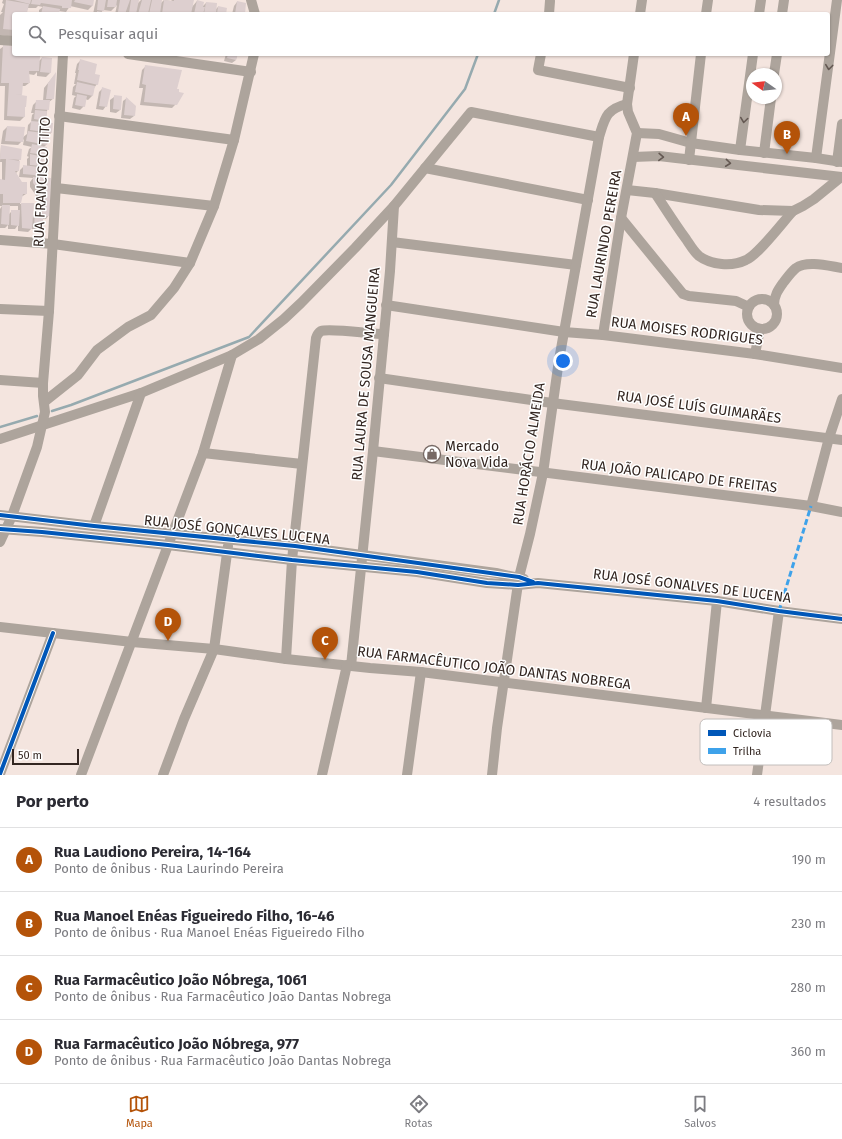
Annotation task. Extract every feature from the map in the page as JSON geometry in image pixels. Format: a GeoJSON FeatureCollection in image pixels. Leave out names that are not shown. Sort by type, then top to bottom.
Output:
{"type":"FeatureCollection","features":[{"type":"Feature","properties":{"kind":"street"},"geometry":{"type":"LineString","coordinates":[[252,0],[254,12]]}},
{"type":"Feature","properties":{"kind":"street"},"geometry":{"type":"LineString","coordinates":[[640,12],[642,0]]}},
{"type":"Feature","properties":{"kind":"street"},"geometry":{"type":"LineString","coordinates":[[706,12],[708,0]]}},
{"type":"Feature","properties":{"kind":"street"},"geometry":{"type":"LineString","coordinates":[[759,12],[761,0]]}},
{"type":"Feature","properties":{"kind":"street"},"geometry":{"type":"LineString","coordinates":[[782,12],[784,0]]}},
{"type":"Feature","properties":{"kind":"street"},"geometry":{"type":"LineString","coordinates":[[830,53],[837,0]]}},
{"type":"Feature","properties":{"kind":"street"},"geometry":{"type":"LineString","coordinates":[[549,12],[550,1]]}},
{"type":"Feature","properties":{"kind":"street"},"geometry":{"type":"LineString","coordinates":[[0,40],[12,41]]}},
{"type":"Feature","properties":{"kind":"street","name":"RUA FRANCISCO TITO"},"geometry":{"type":"LineString","coordinates":[[0,542],[2,529],[12,516],[37,447],[45,412],[43,382],[49,311],[63,56]]}},
{"type":"Feature","properties":{"kind":"street"},"geometry":{"type":"LineString","coordinates":[[142,56],[251,72]]}},
{"type":"Feature","properties":{"kind":"street"},"geometry":{"type":"LineString","coordinates":[[44,402],[78,375],[97,350],[128,327],[152,315],[174,288],[190,262],[214,206],[234,140],[254,56]]}},
{"type":"Feature","properties":{"kind":"street"},"geometry":{"type":"LineString","coordinates":[[541,56],[538,70],[630,88]]}},
{"type":"Feature","properties":{"kind":"street"},"geometry":{"type":"LineString","coordinates":[[634,56],[627,104],[628,112],[637,133],[659,134],[691,142],[740,150],[816,158],[839,162],[842,124]]}},
{"type":"Feature","properties":{"kind":"street"},"geometry":{"type":"LineString","coordinates":[[690,160],[701,56]]}},
{"type":"Feature","properties":{"kind":"street"},"geometry":{"type":"LineString","coordinates":[[740,150],[754,56]]}},
{"type":"Feature","properties":{"kind":"street"},"geometry":{"type":"LineString","coordinates":[[775,68],[777,56]]}},
{"type":"Feature","properties":{"kind":"street"},"geometry":{"type":"LineString","coordinates":[[816,158],[830,56]]}},
{"type":"Feature","properties":{"kind":"street","name":"RUA HORÁCIO ALMEIDA"},"geometry":{"type":"LineString","coordinates":[[492,775],[497,728],[518,581],[543,473],[552,403],[599,137],[608,113],[617,106],[627,104]]}},
{"type":"Feature","properties":{"kind":"street"},"geometry":{"type":"LineString","coordinates":[[764,153],[770,104]]}},
{"type":"Feature","properties":{"kind":"street"},"geometry":{"type":"LineString","coordinates":[[0,439],[141,393],[232,355],[259,339],[284,319],[350,253],[394,206],[470,112],[599,137]]}},
{"type":"Feature","properties":{"kind":"street"},"geometry":{"type":"LineString","coordinates":[[60,116],[234,140]]}},
{"type":"Feature","properties":{"kind":"street","name":"RUA LAURINDO PEREIRA"},"geometry":{"type":"LineString","coordinates":[[603,335],[621,218],[637,133]]}},
{"type":"Feature","properties":{"kind":"street"},"geometry":{"type":"LineString","coordinates":[[633,157],[659,156],[842,177]]}},
{"type":"Feature","properties":{"kind":"street"},"geometry":{"type":"LineString","coordinates":[[425,168],[588,200]]}},
{"type":"Feature","properties":{"kind":"street"},"geometry":{"type":"LineString","coordinates":[[626,190],[655,193],[759,210],[793,211],[814,199],[842,177]]}},
{"type":"Feature","properties":{"kind":"street"},"geometry":{"type":"LineString","coordinates":[[56,188],[214,206]]}},
{"type":"Feature","properties":{"kind":"street"},"geometry":{"type":"LineString","coordinates":[[655,193],[697,255],[716,264],[731,264],[746,260],[756,253],[793,211]]}},
{"type":"Feature","properties":{"kind":"street","name":"RUA LAURA DE SOUSA MANGUEIRA"},"geometry":{"type":"LineString","coordinates":[[322,775],[349,665],[362,566],[384,334],[394,206]]}},
{"type":"Feature","properties":{"kind":"street"},"geometry":{"type":"LineString","coordinates":[[621,218],[682,294],[736,301],[749,307]]}},
{"type":"Feature","properties":{"kind":"street"},"geometry":{"type":"LineString","coordinates":[[0,240],[53,244],[190,262]]}},
{"type":"Feature","properties":{"kind":"street"},"geometry":{"type":"LineString","coordinates":[[392,242],[576,266]]}},
{"type":"Feature","properties":{"kind":"street"},"geometry":{"type":"LineString","coordinates":[[774,305],[769,301],[764,300],[753,302],[747,312],[747,318],[750,324],[754,328],[760,329],[765,329],[771,326],[776,316],[774,305],[776,293],[796,268],[804,265],[819,264],[842,268]]}},
{"type":"Feature","properties":{"kind":"street","name":"RUA MOISES RODRIGUES"},"geometry":{"type":"LineString","coordinates":[[386,305],[564,332],[603,335],[755,354],[842,368]]}},
{"type":"Feature","properties":{"kind":"street"},"geometry":{"type":"LineString","coordinates":[[0,309],[49,311]]}},
{"type":"Feature","properties":{"kind":"street"},"geometry":{"type":"LineString","coordinates":[[755,354],[760,329]]}},
{"type":"Feature","properties":{"kind":"street"},"geometry":{"type":"LineString","coordinates":[[286,658],[292,560],[310,396],[314,345],[317,334],[322,331],[332,330],[384,334]]}},
{"type":"Feature","properties":{"kind":"street"},"geometry":{"type":"LineString","coordinates":[[81,775],[203,453],[232,355]]}},
{"type":"Feature","properties":{"kind":"street","name":"RUA JOSÉ LUÍS GUIMARÃES"},"geometry":{"type":"LineString","coordinates":[[379,378],[552,403],[842,440]]}},
{"type":"Feature","properties":{"kind":"street"},"geometry":{"type":"LineString","coordinates":[[0,380],[43,382]]}},
{"type":"Feature","properties":{"kind":"street"},"geometry":{"type":"LineString","coordinates":[[94,526],[141,393]]}},
{"type":"Feature","properties":{"kind":"street"},"geometry":{"type":"LineString","coordinates":[[811,506],[829,438],[842,399]]}},
{"type":"Feature","properties":{"kind":"street","name":"RUA JOÃO PALICAPO DE FREITAS"},"geometry":{"type":"LineString","coordinates":[[373,451],[811,506],[842,512]]}},
{"type":"Feature","properties":{"kind":"street"},"geometry":{"type":"LineString","coordinates":[[203,453],[302,464]]}},
{"type":"Feature","properties":{"kind":"street","name":"RUA JOSÉ GONÇALVES LUCENA"},"geometry":{"type":"LineString","coordinates":[[0,515],[294,546],[518,581]]}},
{"type":"Feature","properties":{"kind":"street","name":"RUA JOSÉ GONÇALVES LUCENA"},"geometry":{"type":"LineString","coordinates":[[2,529],[168,545],[292,560],[518,581]]}},
{"type":"Feature","properties":{"kind":"street"},"geometry":{"type":"LineString","coordinates":[[162,775],[214,649],[229,538]]}},
{"type":"Feature","properties":{"kind":"street","name":"RUA JOSÉ GONALVES DE LUCENA"},"geometry":{"type":"LineString","coordinates":[[518,581],[717,601],[842,619]]}},
{"type":"Feature","properties":{"kind":"street"},"geometry":{"type":"LineString","coordinates":[[706,708],[717,601]]}},
{"type":"Feature","properties":{"kind":"street"},"geometry":{"type":"LineString","coordinates":[[764,719],[779,611]]}},
{"type":"Feature","properties":{"kind":"street","name":"RUA FARMACÊUTICO JOÃO DANTAS NOBREGA"},"geometry":{"type":"LineString","coordinates":[[0,627],[421,672],[796,719]]}},
{"type":"Feature","properties":{"kind":"street"},"geometry":{"type":"LineString","coordinates":[[0,774],[54,633]]}},
{"type":"Feature","properties":{"kind":"street"},"geometry":{"type":"LineString","coordinates":[[408,775],[421,672]]}},
{"type":"Feature","properties":{"kind":"street","name":"RUA FARMACÊUTICO JOÃO DANTAS NOBREGA"},"geometry":{"type":"LineString","coordinates":[[832,724],[842,725]]}},
{"type":"Feature","properties":{"kind":"street"},"geometry":{"type":"LineString","coordinates":[[757,775],[758,765]]}},
{"type":"Feature","properties":{"kind":"building"},"geometry":{"type":"Polygon","coordinates":[[[6,0],[29,4],[27,12],[12,12],[12,30],[3,29],[6,0]]]}},
{"type":"Feature","properties":{"kind":"building"},"geometry":{"type":"Polygon","coordinates":[[[14,0],[31,0],[30,4],[14,0]]]}},
{"type":"Feature","properties":{"kind":"building"},"geometry":{"type":"Polygon","coordinates":[[[32,0],[72,0],[71,8],[62,8],[62,6],[41,3],[40,5],[31,4],[32,0]]]}},
{"type":"Feature","properties":{"kind":"building"},"geometry":{"type":"Polygon","coordinates":[[[75,0],[94,0],[93,6],[74,2],[75,0]]]}},
{"type":"Feature","properties":{"kind":"building"},"geometry":{"type":"Polygon","coordinates":[[[98,0],[106,0],[104,11],[97,10],[98,0]]]}},
{"type":"Feature","properties":{"kind":"building"},"geometry":{"type":"Polygon","coordinates":[[[108,0],[117,0],[116,7],[107,7],[108,0]]]}},
{"type":"Feature","properties":{"kind":"building"},"geometry":{"type":"Polygon","coordinates":[[[120,0],[130,0],[126,12],[118,12],[120,0]]]}},
{"type":"Feature","properties":{"kind":"building"},"geometry":{"type":"Polygon","coordinates":[[[131,0],[139,0],[136,12],[129,12],[131,0]]]}},
{"type":"Feature","properties":{"kind":"building"},"geometry":{"type":"Polygon","coordinates":[[[142,0],[151,0],[148,12],[139,12],[142,0]]]}},
{"type":"Feature","properties":{"kind":"building"},"geometry":{"type":"Polygon","coordinates":[[[152,0],[162,0],[160,12],[149,12],[152,0]]]}},
{"type":"Feature","properties":{"kind":"building"},"geometry":{"type":"Polygon","coordinates":[[[164,0],[194,0],[191,12],[162,12],[164,0]]]}},
{"type":"Feature","properties":{"kind":"building"},"geometry":{"type":"Polygon","coordinates":[[[197,0],[204,2],[203,7],[205,7],[204,12],[194,12],[197,0]]]}},
{"type":"Feature","properties":{"kind":"building"},"geometry":{"type":"Polygon","coordinates":[[[237,1],[246,3],[245,12],[235,12],[237,1]]]}},
{"type":"Feature","properties":{"kind":"building"},"geometry":{"type":"Polygon","coordinates":[[[206,2],[217,3],[216,12],[204,12],[206,2]]]}},
{"type":"Feature","properties":{"kind":"building"},"geometry":{"type":"Polygon","coordinates":[[[43,6],[60,9],[59,12],[42,12],[43,6]]]}},
{"type":"Feature","properties":{"kind":"building"},"geometry":{"type":"Polygon","coordinates":[[[218,6],[227,8],[226,12],[217,12],[218,6]]]}},
{"type":"Feature","properties":{"kind":"building"},"geometry":{"type":"Polygon","coordinates":[[[3,45],[12,46],[12,56],[40,56],[39,71],[29,71],[30,83],[23,83],[22,95],[15,94],[27,96],[25,117],[7,116],[9,83],[1,83],[3,45]]]}},
{"type":"Feature","properties":{"kind":"building"},"geometry":{"type":"Polygon","coordinates":[[[228,56],[237,56],[236,60],[227,58],[228,56]]]}},
{"type":"Feature","properties":{"kind":"building"},"geometry":{"type":"Polygon","coordinates":[[[42,57],[52,58],[51,73],[40,72],[42,57]]]}},
{"type":"Feature","properties":{"kind":"building"},"geometry":{"type":"Polygon","coordinates":[[[80,59],[97,64],[95,74],[100,75],[98,85],[77,80],[80,59]]]}},
{"type":"Feature","properties":{"kind":"building"},"geometry":{"type":"Polygon","coordinates":[[[145,65],[182,70],[177,89],[179,89],[179,92],[184,93],[177,105],[144,102],[146,85],[142,84],[145,65]]]}},
{"type":"Feature","properties":{"kind":"building"},"geometry":{"type":"Polygon","coordinates":[[[56,72],[54,99],[46,99],[48,83],[56,72]]]}},
{"type":"Feature","properties":{"kind":"building"},"geometry":{"type":"Polygon","coordinates":[[[77,82],[95,86],[93,96],[75,92],[77,82]]]}},
{"type":"Feature","properties":{"kind":"building"},"geometry":{"type":"Polygon","coordinates":[[[102,87],[111,90],[107,107],[99,106],[102,87]]]}},
{"type":"Feature","properties":{"kind":"building"},"geometry":{"type":"Polygon","coordinates":[[[77,94],[87,96],[85,107],[75,105],[77,94]]]}},
{"type":"Feature","properties":{"kind":"building"},"geometry":{"type":"Polygon","coordinates":[[[114,95],[122,96],[121,110],[113,109],[114,95]]]}},
{"type":"Feature","properties":{"kind":"building"},"geometry":{"type":"Polygon","coordinates":[[[126,97],[136,106],[135,116],[124,115],[126,97]]]}},
{"type":"Feature","properties":{"kind":"building"},"geometry":{"type":"Polygon","coordinates":[[[36,100],[50,100],[49,110],[35,109],[36,100]]]}},
{"type":"Feature","properties":{"kind":"building"},"geometry":{"type":"Polygon","coordinates":[[[35,110],[47,111],[46,121],[34,119],[35,110]]]}},
{"type":"Feature","properties":{"kind":"building"},"geometry":{"type":"Polygon","coordinates":[[[31,121],[53,123],[52,133],[30,130],[31,121]]]}},
{"type":"Feature","properties":{"kind":"building"},"geometry":{"type":"Polygon","coordinates":[[[7,126],[25,127],[23,142],[5,141],[7,126]]]}},
{"type":"Feature","properties":{"kind":"building"},"geometry":{"type":"Polygon","coordinates":[[[28,131],[50,134],[47,145],[26,141],[28,131]]]}},
{"type":"Feature","properties":{"kind":"building"},"geometry":{"type":"Polygon","coordinates":[[[32,144],[47,147],[45,155],[30,153],[32,144]]]}},
{"type":"Feature","properties":{"kind":"building"},"geometry":{"type":"Polygon","coordinates":[[[1,145],[22,149],[21,160],[8,159],[20,161],[19,171],[15,171],[22,182],[27,182],[27,194],[23,194],[21,203],[3,203],[3,194],[0,194],[0,179],[5,180],[6,159],[0,159],[1,145]]]}},
{"type":"Feature","properties":{"kind":"building"},"geometry":{"type":"Polygon","coordinates":[[[30,154],[44,157],[43,166],[30,165],[30,154]]]}},
{"type":"Feature","properties":{"kind":"building"},"geometry":{"type":"Polygon","coordinates":[[[23,165],[46,168],[45,176],[23,174],[23,165]]]}},
{"type":"Feature","properties":{"kind":"building"},"geometry":{"type":"Polygon","coordinates":[[[33,177],[51,178],[50,216],[43,216],[43,225],[34,226],[35,213],[42,216],[43,199],[39,190],[33,183],[33,177]]]}},
{"type":"Feature","properties":{"kind":"building"},"geometry":{"type":"Polygon","coordinates":[[[21,203],[34,203],[32,229],[22,228],[21,203]]]}},
{"type":"Feature","properties":{"kind":"building"},"geometry":{"type":"Polygon","coordinates":[[[2,205],[10,205],[9,225],[1,224],[2,205]]]}},
{"type":"Feature","properties":{"kind":"building"},"geometry":{"type":"Polygon","coordinates":[[[11,210],[20,210],[19,226],[11,225],[11,210]]]}},
{"type":"Feature","properties":{"kind":"waterway"},"geometry":{"type":"LineString","coordinates":[[495,12],[499,0]]}},
{"type":"Feature","properties":{"kind":"waterway"},"geometry":{"type":"LineString","coordinates":[[52,411],[249,337],[391,185],[465,89],[477,56]]}},
{"type":"Feature","properties":{"kind":"waterway"},"geometry":{"type":"LineString","coordinates":[[0,427],[37,416]]}},
{"type":"Feature","properties":{"kind":"marked path"},"geometry":{"type":"LineString","coordinates":[[779,611],[811,506]]}},
{"type":"Feature","properties":{"kind":"cycle path"},"geometry":{"type":"LineString","coordinates":[[0,515],[295,546],[519,577],[533,582]]}},
{"type":"Feature","properties":{"kind":"cycle path"},"geometry":{"type":"LineString","coordinates":[[0,529],[42,532],[292,560],[417,572],[487,583],[518,585],[538,583],[717,601],[842,619]]}},
{"type":"Feature","properties":{"kind":"cycle path"},"geometry":{"type":"LineString","coordinates":[[0,774],[53,633]]}},
{"type":"Feature","properties":{"kind":"place","name":"Rua Laudiono Pereira, 14-164"},"geometry":{"type":"Point","coordinates":[686,136]}},
{"type":"Feature","properties":{"kind":"place","name":"Rua Manoel Enéas Figueiredo Filho, 16-46"},"geometry":{"type":"Point","coordinates":[787,154]}},
{"type":"Feature","properties":{"kind":"place","name":"Mercado Nova Vida"},"geometry":{"type":"Point","coordinates":[432,454]}},
{"type":"Feature","properties":{"kind":"place","name":"Rua Farmacêutico João Nóbrega, 977"},"geometry":{"type":"Point","coordinates":[168,641]}},
{"type":"Feature","properties":{"kind":"place","name":"Rua Farmacêutico João Nóbrega, 1061"},"geometry":{"type":"Point","coordinates":[325,660]}}]}
